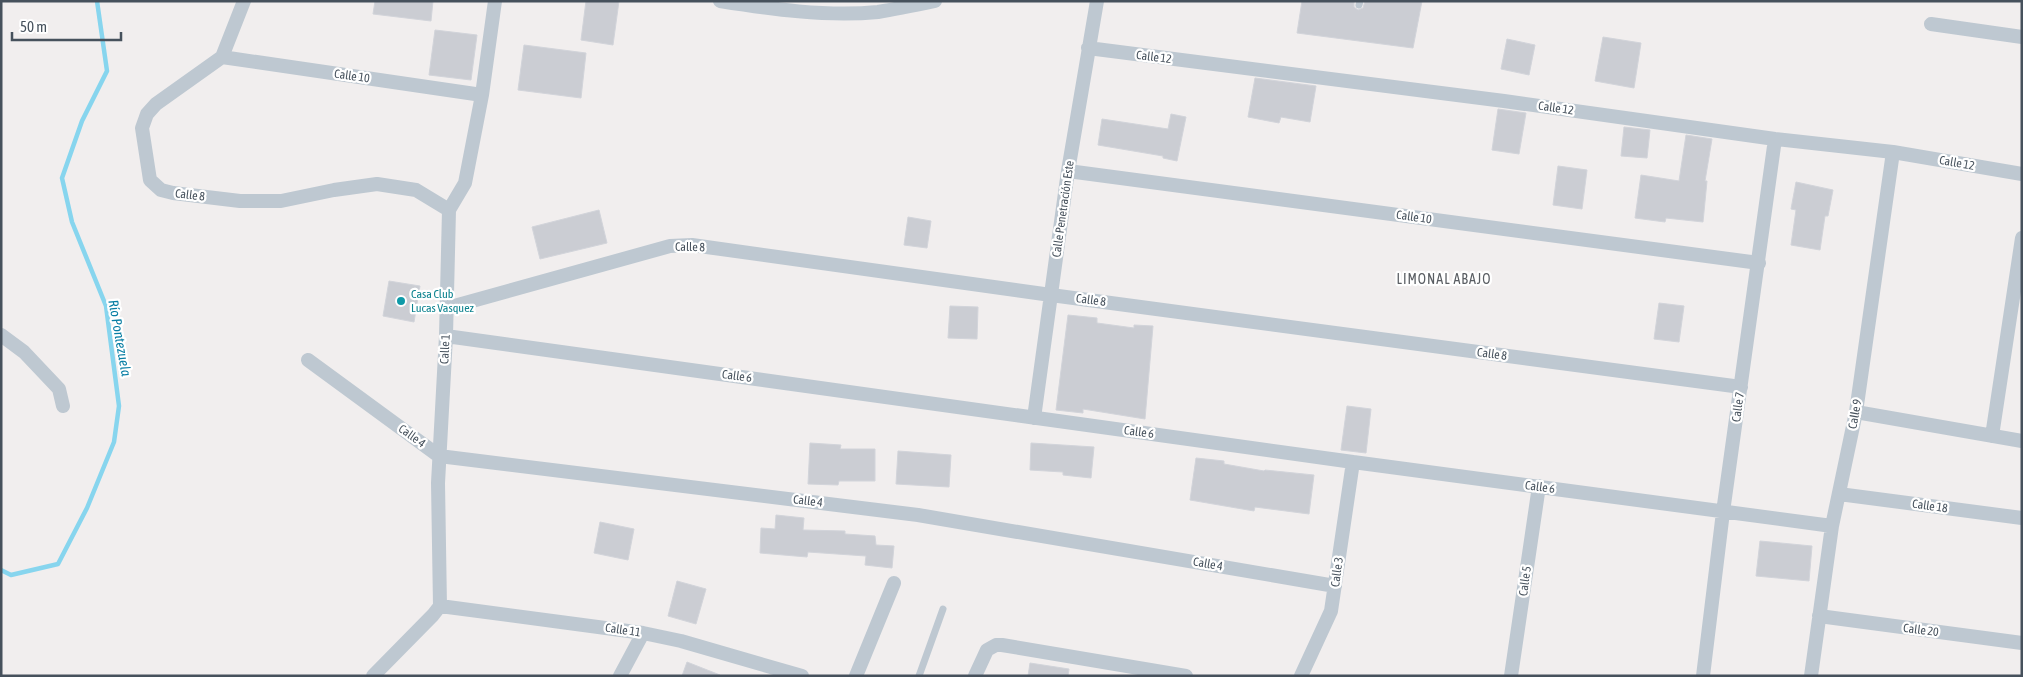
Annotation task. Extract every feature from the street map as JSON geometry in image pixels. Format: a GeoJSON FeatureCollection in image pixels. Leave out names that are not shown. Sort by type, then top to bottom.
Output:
{"type":"FeatureCollection","features":[{"type":"Feature","properties":{"kind":"street"},"geometry":{"type":"LineString","coordinates":[[222,57],[244,1]]}},
{"type":"Feature","properties":{"kind":"street","name":"Calle 1"},"geometry":{"type":"LineString","coordinates":[[440,606],[438,482],[446,336],[449,210],[465,183],[482,95],[495,1]]}},
{"type":"Feature","properties":{"kind":"street"},"geometry":{"type":"LineString","coordinates":[[720,1],[764,8],[827,13],[935,1]]}},
{"type":"Feature","properties":{"kind":"street","name":"Calle Penetración Este"},"geometry":{"type":"LineString","coordinates":[[1034,418],[1068,171],[1097,1]]}},
{"type":"Feature","properties":{"kind":"street"},"geometry":{"type":"LineString","coordinates":[[1931,24],[2022,38]]}},
{"type":"Feature","properties":{"kind":"street","name":"Calle 12"},"geometry":{"type":"LineString","coordinates":[[1088,48],[1504,101],[1775,139],[1893,152],[2022,174]]}},
{"type":"Feature","properties":{"kind":"street","name":"Calle 10"},"geometry":{"type":"LineString","coordinates":[[222,57],[482,95]]}},
{"type":"Feature","properties":{"kind":"street","name":"Calle 8"},"geometry":{"type":"LineString","coordinates":[[222,57],[156,104],[147,114],[142,128],[150,180],[162,190],[240,201],[281,201],[334,190],[377,184],[416,190],[449,210]]}},
{"type":"Feature","properties":{"kind":"street","name":"Calle 7"},"geometry":{"type":"LineString","coordinates":[[1703,676],[1723,512],[1775,139]]}},
{"type":"Feature","properties":{"kind":"street","name":"Calle 9"},"geometry":{"type":"LineString","coordinates":[[1811,676],[1832,526],[1856,412],[1893,152]]}},
{"type":"Feature","properties":{"kind":"street","name":"Calle 10"},"geometry":{"type":"LineString","coordinates":[[1068,171],[1759,263]]}},
{"type":"Feature","properties":{"kind":"street"},"geometry":{"type":"LineString","coordinates":[[1992,436],[2022,238]]}},
{"type":"Feature","properties":{"kind":"street","name":"Calle 8"},"geometry":{"type":"LineString","coordinates":[[447,308],[681,245],[702,246],[1051,295],[1741,387]]}},
{"type":"Feature","properties":{"kind":"street"},"geometry":{"type":"LineString","coordinates":[[1,335],[24,352],[59,389],[63,406]]}},
{"type":"Feature","properties":{"kind":"street","name":"Calle 6"},"geometry":{"type":"LineString","coordinates":[[446,336],[1353,462],[1832,526]]}},
{"type":"Feature","properties":{"kind":"street","name":"Calle 4"},"geometry":{"type":"LineString","coordinates":[[308,360],[439,456],[918,515],[1335,586]]}},
{"type":"Feature","properties":{"kind":"street"},"geometry":{"type":"LineString","coordinates":[[1856,412],[2022,441]]}},
{"type":"Feature","properties":{"kind":"street","name":"Calle 3"},"geometry":{"type":"LineString","coordinates":[[1301,676],[1326,624],[1330,611],[1353,462]]}},
{"type":"Feature","properties":{"kind":"street","name":"Calle 5"},"geometry":{"type":"LineString","coordinates":[[1511,676],[1539,486]]}},
{"type":"Feature","properties":{"kind":"street","name":"Calle 18"},"geometry":{"type":"LineString","coordinates":[[1839,494],[2022,518]]}},
{"type":"Feature","properties":{"kind":"street"},"geometry":{"type":"LineString","coordinates":[[856,676],[894,583]]}},
{"type":"Feature","properties":{"kind":"street"},"geometry":{"type":"LineString","coordinates":[[373,676],[440,606]]}},
{"type":"Feature","properties":{"kind":"street","name":"Calle 11"},"geometry":{"type":"LineString","coordinates":[[440,606],[643,632],[802,676]]}},
{"type":"Feature","properties":{"kind":"street","name":"Calle 20"},"geometry":{"type":"LineString","coordinates":[[1819,616],[2022,643]]}},
{"type":"Feature","properties":{"kind":"street"},"geometry":{"type":"LineString","coordinates":[[620,676],[643,632]]}},
{"type":"Feature","properties":{"kind":"street"},"geometry":{"type":"LineString","coordinates":[[975,676],[987,650],[996,645],[1002,645],[1186,676]]}},
{"type":"Feature","properties":{"kind":"lane"},"geometry":{"type":"LineString","coordinates":[[919,676],[943,609]]}},
{"type":"Feature","properties":{"kind":"building"},"geometry":{"type":"Polygon","coordinates":[[[375,1],[433,1],[431,21],[373,14],[375,1]]]}},
{"type":"Feature","properties":{"kind":"building"},"geometry":{"type":"Polygon","coordinates":[[[586,1],[619,1],[613,45],[581,40],[586,1]]]}},
{"type":"Feature","properties":{"kind":"building"},"geometry":{"type":"Polygon","coordinates":[[[1302,1],[1354,1],[1354,7],[1358,10],[1363,8],[1365,1],[1422,1],[1413,48],[1297,33],[1302,1]]]}},
{"type":"Feature","properties":{"kind":"building"},"geometry":{"type":"Polygon","coordinates":[[[435,30],[477,35],[471,80],[429,75],[435,30]]]}},
{"type":"Feature","properties":{"kind":"building"},"geometry":{"type":"Polygon","coordinates":[[[1603,37],[1641,43],[1634,88],[1595,81],[1603,37]]]}},
{"type":"Feature","properties":{"kind":"building"},"geometry":{"type":"Polygon","coordinates":[[[1507,39],[1535,45],[1529,75],[1501,69],[1507,39]]]}},
{"type":"Feature","properties":{"kind":"building"},"geometry":{"type":"Polygon","coordinates":[[[524,45],[586,53],[581,98],[518,90],[524,45]]]}},
{"type":"Feature","properties":{"kind":"building"},"geometry":{"type":"Polygon","coordinates":[[[1255,78],[1316,86],[1310,122],[1281,117],[1279,123],[1248,117],[1255,78]]]}},
{"type":"Feature","properties":{"kind":"building"},"geometry":{"type":"Polygon","coordinates":[[[1498,109],[1526,113],[1519,154],[1492,150],[1498,109]]]}},
{"type":"Feature","properties":{"kind":"building"},"geometry":{"type":"Polygon","coordinates":[[[1171,114],[1186,117],[1177,161],[1163,158],[1163,156],[1098,145],[1102,119],[1168,129],[1171,114]]]}},
{"type":"Feature","properties":{"kind":"building"},"geometry":{"type":"Polygon","coordinates":[[[1624,127],[1650,130],[1647,158],[1621,156],[1624,127]]]}},
{"type":"Feature","properties":{"kind":"building"},"geometry":{"type":"Polygon","coordinates":[[[1686,135],[1712,139],[1705,181],[1707,181],[1703,222],[1666,218],[1665,222],[1635,218],[1641,175],[1679,181],[1686,135]]]}},
{"type":"Feature","properties":{"kind":"building"},"geometry":{"type":"Polygon","coordinates":[[[1558,166],[1587,170],[1582,209],[1553,205],[1558,166]]]}},
{"type":"Feature","properties":{"kind":"building"},"geometry":{"type":"Polygon","coordinates":[[[1796,182],[1833,190],[1828,216],[1825,216],[1820,250],[1791,245],[1796,210],[1791,209],[1796,182]]]}},
{"type":"Feature","properties":{"kind":"building"},"geometry":{"type":"Polygon","coordinates":[[[599,210],[607,243],[540,259],[532,227],[599,210]]]}},
{"type":"Feature","properties":{"kind":"building"},"geometry":{"type":"Polygon","coordinates":[[[908,217],[931,221],[927,248],[904,245],[908,217]]]}},
{"type":"Feature","properties":{"kind":"building","name":"Casa Club Lucas Vasquez"},"geometry":{"type":"Polygon","coordinates":[[[389,281],[420,286],[414,322],[383,316],[389,281]]]}},
{"type":"Feature","properties":{"kind":"building"},"geometry":{"type":"Polygon","coordinates":[[[1659,303],[1684,306],[1679,342],[1654,339],[1659,303]]]}},
{"type":"Feature","properties":{"kind":"building"},"geometry":{"type":"Polygon","coordinates":[[[950,306],[978,307],[977,339],[948,338],[950,306]]]}},
{"type":"Feature","properties":{"kind":"building"},"geometry":{"type":"Polygon","coordinates":[[[1068,315],[1097,318],[1097,323],[1134,328],[1134,325],[1153,326],[1145,419],[1083,409],[1083,413],[1056,410],[1068,315]]]}},
{"type":"Feature","properties":{"kind":"building"},"geometry":{"type":"Polygon","coordinates":[[[1347,406],[1371,409],[1366,453],[1341,450],[1347,406]]]}},
{"type":"Feature","properties":{"kind":"building"},"geometry":{"type":"Polygon","coordinates":[[[810,443],[841,445],[840,449],[875,449],[875,481],[839,481],[838,485],[808,484],[810,443]]]}},
{"type":"Feature","properties":{"kind":"building"},"geometry":{"type":"Polygon","coordinates":[[[1031,443],[1094,447],[1091,478],[1063,475],[1063,472],[1030,470],[1031,443]]]}},
{"type":"Feature","properties":{"kind":"building"},"geometry":{"type":"Polygon","coordinates":[[[898,451],[951,455],[949,487],[896,484],[898,451]]]}},
{"type":"Feature","properties":{"kind":"building"},"geometry":{"type":"Polygon","coordinates":[[[1196,458],[1224,461],[1224,464],[1264,471],[1314,475],[1309,514],[1255,507],[1254,511],[1190,500],[1196,458]]]}},
{"type":"Feature","properties":{"kind":"building"},"geometry":{"type":"Polygon","coordinates":[[[776,515],[804,518],[803,530],[845,531],[845,534],[875,536],[876,545],[894,546],[892,568],[865,565],[866,556],[808,552],[807,557],[760,553],[761,528],[775,529],[776,515]]]}},
{"type":"Feature","properties":{"kind":"building"},"geometry":{"type":"Polygon","coordinates":[[[600,522],[634,529],[628,560],[594,553],[600,522]]]}},
{"type":"Feature","properties":{"kind":"building"},"geometry":{"type":"Polygon","coordinates":[[[1760,541],[1812,546],[1809,581],[1756,576],[1760,541]]]}},
{"type":"Feature","properties":{"kind":"building"},"geometry":{"type":"Polygon","coordinates":[[[677,581],[706,589],[696,624],[668,616],[677,581]]]}},
{"type":"Feature","properties":{"kind":"building"},"geometry":{"type":"Polygon","coordinates":[[[687,662],[720,675],[720,676],[682,676],[687,662]]]}},
{"type":"Feature","properties":{"kind":"building"},"geometry":{"type":"Polygon","coordinates":[[[1030,663],[1069,669],[1068,676],[1028,676],[1030,663]]]}},
{"type":"Feature","properties":{"kind":"waterway","name":"Río Pontezuela"},"geometry":{"type":"LineString","coordinates":[[1,570],[11,575],[58,564],[87,508],[114,442],[119,406],[106,306],[72,222],[62,178],[82,121],[107,71],[97,1]]}},
{"type":"Feature","properties":{"kind":"place","name":"Casa Club Lucas Vasquez"},"geometry":{"type":"Point","coordinates":[401,301]}},
{"type":"Feature","properties":{"kind":"district","name":"LIMONAL ABAJO"},"geometry":{"type":"Point","coordinates":[1444,279]}}]}
